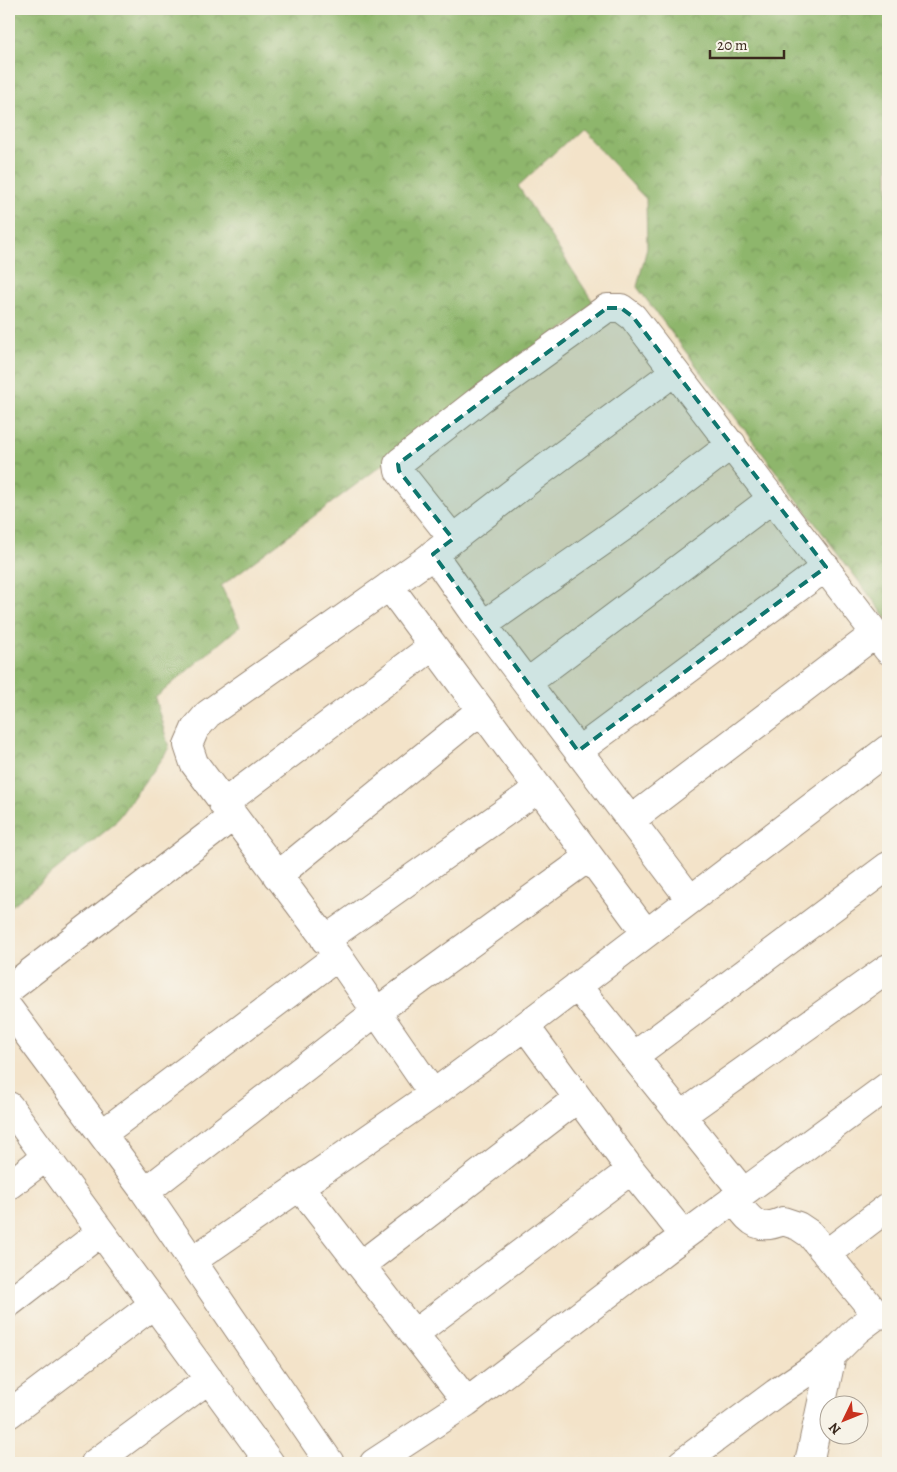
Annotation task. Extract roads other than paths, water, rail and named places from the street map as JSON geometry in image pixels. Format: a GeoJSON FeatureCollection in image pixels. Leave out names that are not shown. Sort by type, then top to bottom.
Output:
{"type":"FeatureCollection","features":[{"type":"Feature","properties":{"kind":"street"},"geometry":{"type":"LineString","coordinates":[[631,820],[882,642],[732,444],[674,372],[634,317],[621,308],[607,308],[482,398],[398,464],[399,471],[443,546],[483,625],[690,899]]}},
{"type":"Feature","properties":{"kind":"street"},"geometry":{"type":"LineString","coordinates":[[433,1094],[332,948],[194,763],[188,745],[195,728],[208,714],[390,586],[674,372]]}},
{"type":"Feature","properties":{"kind":"street"},"geometry":{"type":"LineString","coordinates":[[483,625],[624,527],[732,444]]}},
{"type":"Feature","properties":{"kind":"street"},"geometry":{"type":"LineString","coordinates":[[527,684],[773,498]]}},
{"type":"Feature","properties":{"kind":"street"},"geometry":{"type":"LineString","coordinates":[[578,751],[826,568]]}},
{"type":"Feature","properties":{"kind":"street"},"geometry":{"type":"LineString","coordinates":[[390,586],[646,933]]}},
{"type":"Feature","properties":{"kind":"street"},"geometry":{"type":"LineString","coordinates":[[9,989],[433,646]]}},
{"type":"Feature","properties":{"kind":"street"},"geometry":{"type":"LineString","coordinates":[[277,876],[481,710]]}},
{"type":"Feature","properties":{"kind":"street"},"geometry":{"type":"LineString","coordinates":[[192,1261],[433,1094],[888,749]]}},
{"type":"Feature","properties":{"kind":"street"},"geometry":{"type":"LineString","coordinates":[[102,1134],[332,948],[539,788]]}},
{"type":"Feature","properties":{"kind":"street"},"geometry":{"type":"LineString","coordinates":[[144,1192],[376,1012],[590,857]]}},
{"type":"Feature","properties":{"kind":"street"},"geometry":{"type":"LineString","coordinates":[[634,1056],[888,866]]}},
{"type":"Feature","properties":{"kind":"street"},"geometry":{"type":"LineString","coordinates":[[682,1115],[888,968]]}},
{"type":"Feature","properties":{"kind":"street"},"geometry":{"type":"LineString","coordinates":[[577,986],[682,1115],[754,1222],[762,1226],[774,1225],[783,1221],[798,1226],[810,1234],[826,1254],[883,1314],[857,1330],[832,1355],[776,1393],[682,1463]]}},
{"type":"Feature","properties":{"kind":"street"},"geometry":{"type":"LineString","coordinates":[[9,1009],[144,1192],[330,1463]]}},
{"type":"Feature","properties":{"kind":"street"},"geometry":{"type":"LineString","coordinates":[[525,1026],[631,1170],[684,1236]]}},
{"type":"Feature","properties":{"kind":"street"},"geometry":{"type":"LineString","coordinates":[[374,1463],[467,1402],[684,1236],[888,1086]]}},
{"type":"Feature","properties":{"kind":"street"},"geometry":{"type":"LineString","coordinates":[[361,1265],[578,1098]]}},
{"type":"Feature","properties":{"kind":"street"},"geometry":{"type":"LineString","coordinates":[[9,1106],[209,1379],[259,1459]]}},
{"type":"Feature","properties":{"kind":"street"},"geometry":{"type":"LineString","coordinates":[[9,1185],[46,1156]]}},
{"type":"Feature","properties":{"kind":"street"},"geometry":{"type":"LineString","coordinates":[[414,1334],[631,1170]]}},
{"type":"Feature","properties":{"kind":"street"},"geometry":{"type":"LineString","coordinates":[[299,1186],[467,1402]]}},
{"type":"Feature","properties":{"kind":"street"},"geometry":{"type":"LineString","coordinates":[[826,1254],[888,1207]]}},
{"type":"Feature","properties":{"kind":"street"},"geometry":{"type":"LineString","coordinates":[[9,1303],[101,1232]]}},
{"type":"Feature","properties":{"kind":"street"},"geometry":{"type":"LineString","coordinates":[[9,1414],[154,1304]]}},
{"type":"Feature","properties":{"kind":"street"},"geometry":{"type":"LineString","coordinates":[[809,1463],[832,1355]]}},
{"type":"Feature","properties":{"kind":"street"},"geometry":{"type":"LineString","coordinates":[[95,1463],[209,1379]]}}]}
